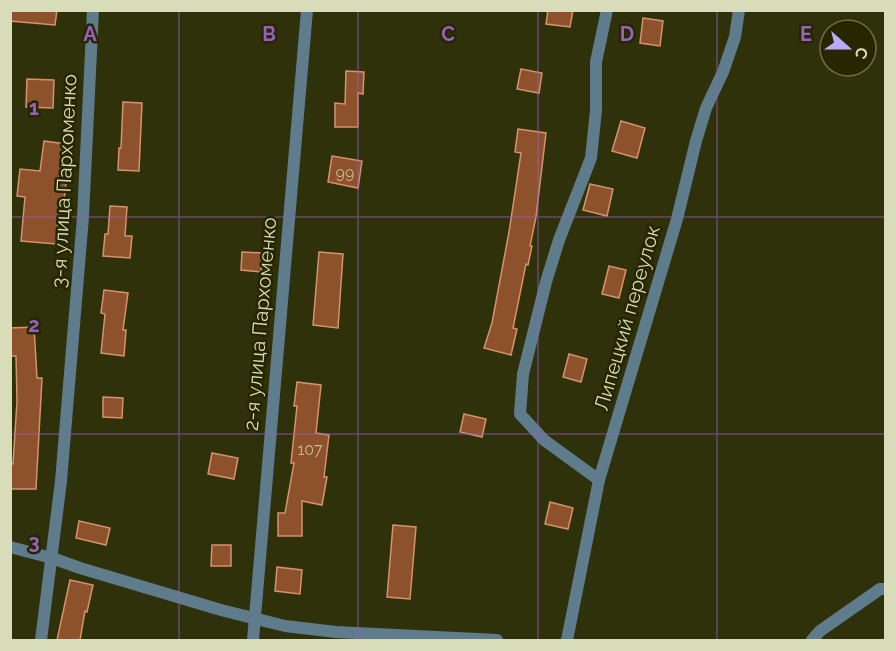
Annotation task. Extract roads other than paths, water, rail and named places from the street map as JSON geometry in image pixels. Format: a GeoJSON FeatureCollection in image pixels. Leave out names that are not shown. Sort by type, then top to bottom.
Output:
{"type":"FeatureCollection","features":[{"type":"Feature","properties":{"kind":"street","name":"3-я улица Пархоменко"},"geometry":{"type":"LineString","coordinates":[[41,640],[61,481],[83,217],[93,10]]}},
{"type":"Feature","properties":{"kind":"street","name":"2-я улица Пархоменко"},"geometry":{"type":"LineString","coordinates":[[253,640],[307,10]]}},
{"type":"Feature","properties":{"kind":"street"},"geometry":{"type":"LineString","coordinates":[[599,480],[544,440],[520,414],[523,374],[546,282],[559,240],[591,158],[596,110],[596,62],[607,10]]}},
{"type":"Feature","properties":{"kind":"street","name":"Липецкий переулок"},"geometry":{"type":"LineString","coordinates":[[567,640],[599,480],[677,219],[706,108],[723,72],[735,37],[739,10]]}},
{"type":"Feature","properties":{"kind":"street"},"geometry":{"type":"LineString","coordinates":[[10,547],[254,619],[285,626],[336,632],[497,640]]}},
{"type":"Feature","properties":{"kind":"street"},"geometry":{"type":"LineString","coordinates":[[812,640],[820,631],[880,589],[885,589]]}}]}
